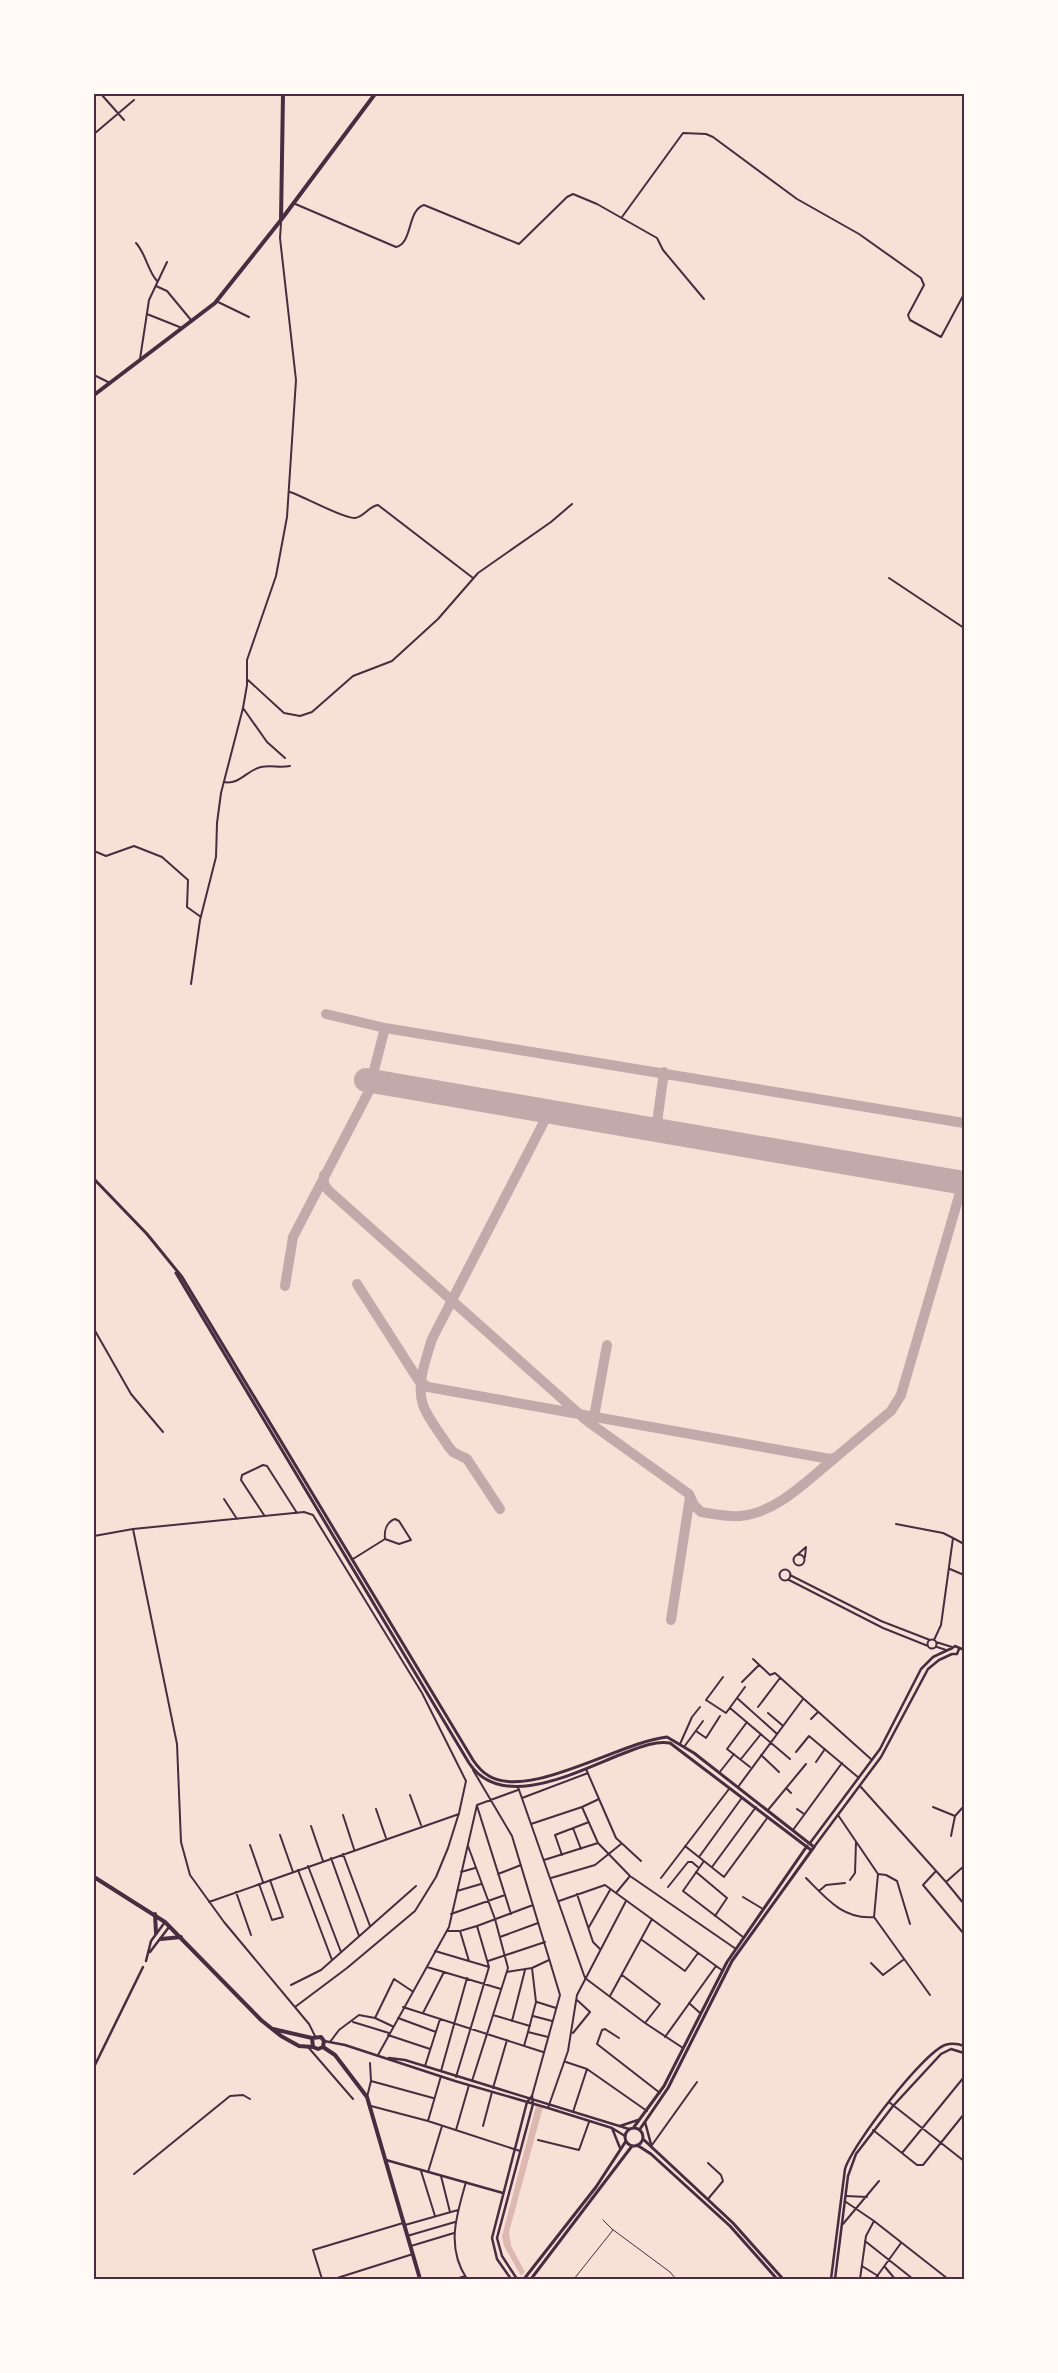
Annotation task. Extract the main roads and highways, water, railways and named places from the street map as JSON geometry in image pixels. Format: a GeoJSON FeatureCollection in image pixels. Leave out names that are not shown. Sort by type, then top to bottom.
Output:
{"type":"FeatureCollection","features":[{"type":"Feature","properties":{"kind":"main road"},"geometry":{"type":"LineString","coordinates":[[281,220],[283,94]]}},
{"type":"Feature","properties":{"kind":"main road"},"geometry":{"type":"LineString","coordinates":[[94,395],[193,322],[216,301],[281,220],[375,94]]}},
{"type":"Feature","properties":{"kind":"main road"},"geometry":{"type":"LineString","coordinates":[[94,1179],[147,1234],[182,1277],[473,1769],[489,1781],[518,1788],[550,1781],[635,1748],[666,1742],[679,1748],[807,1847],[813,1848]]}},
{"type":"Feature","properties":{"kind":"main road"},"geometry":{"type":"LineString","coordinates":[[351,1561],[473,1760],[488,1776],[498,1780],[520,1782],[558,1773],[656,1738],[667,1737],[680,1744],[738,1787],[810,1843],[813,1848]]}},
{"type":"Feature","properties":{"kind":"main road"},"geometry":{"type":"LineString","coordinates":[[524,2279],[596,2187],[621,2150],[626,2141],[625,2136],[647,2111],[660,2092],[722,1971],[810,1843]]}},
{"type":"Feature","properties":{"kind":"main road"},"geometry":{"type":"LineString","coordinates":[[783,2279],[751,2242],[708,2199],[643,2139],[640,2129],[668,2088],[732,1961],[813,1848]]}},
{"type":"Feature","properties":{"kind":"main road"},"geometry":{"type":"LineString","coordinates":[[94,1877],[155,1914],[170,1926],[271,2028],[293,2044],[318,2049],[323,2047]]}},
{"type":"Feature","properties":{"kind":"main road"},"geometry":{"type":"LineString","coordinates":[[155,1914],[156,1933]]}},
{"type":"Feature","properties":{"kind":"main road"},"geometry":{"type":"LineString","coordinates":[[161,1939],[181,1937]]}},
{"type":"Feature","properties":{"kind":"main road"},"geometry":{"type":"LineString","coordinates":[[271,2028],[314,2037],[321,2036],[324,2041],[323,2047]]}},
{"type":"Feature","properties":{"kind":"main road"},"geometry":{"type":"LineString","coordinates":[[310,2047],[314,2037]]}},
{"type":"Feature","properties":{"kind":"main road"},"geometry":{"type":"LineString","coordinates":[[323,2047],[335,2055],[367,2097],[420,2279]]}},
{"type":"Feature","properties":{"kind":"main road"},"geometry":{"type":"LineString","coordinates":[[631,2128],[640,2129]]}},
{"type":"Feature","properties":{"kind":"main road"},"geometry":{"type":"LineString","coordinates":[[531,2279],[632,2146],[637,2145],[643,2139]]}},
{"type":"Feature","properties":{"kind":"main road"},"geometry":{"type":"LineString","coordinates":[[626,2141],[632,2146]]}},
{"type":"Feature","properties":{"kind":"main road"},"geometry":{"type":"LineString","coordinates":[[637,2145],[651,2154],[730,2226],[777,2279]]}}]}
